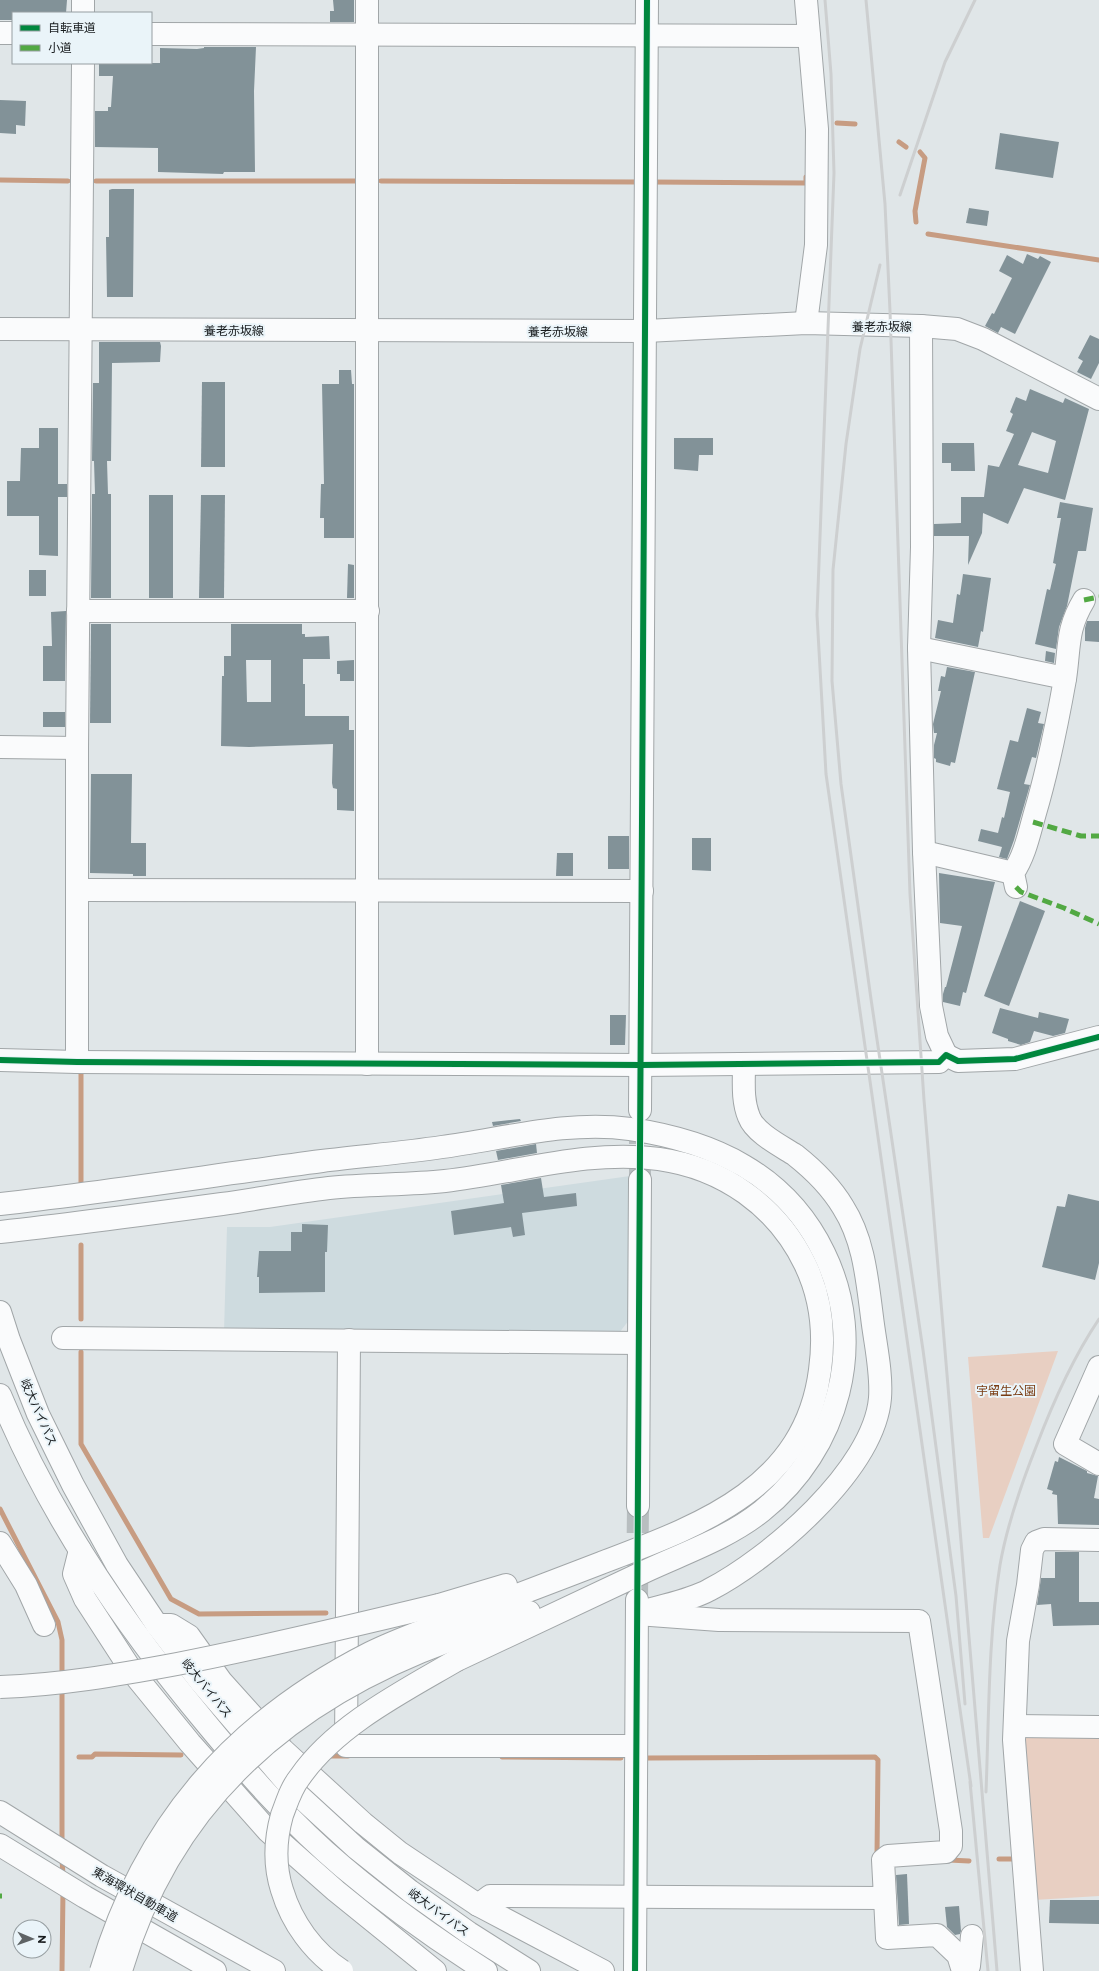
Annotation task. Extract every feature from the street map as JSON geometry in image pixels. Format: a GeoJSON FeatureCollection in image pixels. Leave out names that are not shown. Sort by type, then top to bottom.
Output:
{"type":"FeatureCollection","features":[{"type":"Feature","properties":{"kind":"main road"},"geometry":{"type":"LineString","coordinates":[[83,0],[83,12]]}},
{"type":"Feature","properties":{"kind":"main road"},"geometry":{"type":"LineString","coordinates":[[368,0],[368,1064]]}},
{"type":"Feature","properties":{"kind":"main road"},"geometry":{"type":"LineString","coordinates":[[640,1110],[642,617],[648,36],[647,0]]}},
{"type":"Feature","properties":{"kind":"main road"},"geometry":{"type":"LineString","coordinates":[[806,0],[817,129],[816,245],[806,323]]}},
{"type":"Feature","properties":{"kind":"main road"},"geometry":{"type":"LineString","coordinates":[[0,33],[12,33]]}},
{"type":"Feature","properties":{"kind":"main road"},"geometry":{"type":"LineString","coordinates":[[152,34],[808,36]]}},
{"type":"Feature","properties":{"kind":"main road"},"geometry":{"type":"LineString","coordinates":[[77,1062],[76,890],[82,329],[83,64]]}},
{"type":"Feature","properties":{"kind":"main road","name":"養老赤坂線"},"geometry":{"type":"LineString","coordinates":[[0,329],[646,331],[806,323],[921,326],[957,329],[983,339],[1099,399]]}},
{"type":"Feature","properties":{"kind":"main road"},"geometry":{"type":"LineString","coordinates":[[921,326],[922,547],[919,648],[924,852],[931,1006],[936,1036],[946,1055],[958,1061],[1015,1059],[1099,1037]]}},
{"type":"Feature","properties":{"kind":"main road"},"geometry":{"type":"LineString","coordinates":[[924,852],[1014,880],[1027,844],[1045,777],[1065,678],[1070,630],[1074,616],[1084,600]]}},
{"type":"Feature","properties":{"kind":"main road"},"geometry":{"type":"LineString","coordinates":[[78,611],[368,611]]}},
{"type":"Feature","properties":{"kind":"main road"},"geometry":{"type":"LineString","coordinates":[[919,648],[1065,678]]}},
{"type":"Feature","properties":{"kind":"main road"},"geometry":{"type":"LineString","coordinates":[[0,747],[77,748]]}},
{"type":"Feature","properties":{"kind":"main road"},"geometry":{"type":"LineString","coordinates":[[76,890],[368,892],[642,891]]}},
{"type":"Feature","properties":{"kind":"main road"},"geometry":{"type":"LineString","coordinates":[[0,1060],[77,1062],[641,1065],[939,1062],[946,1055]]}},
{"type":"Feature","properties":{"kind":"main road"},"geometry":{"type":"LineString","coordinates":[[637,1606],[708,1591],[770,1551],[814,1510],[843,1478],[859,1454],[874,1424],[880,1398],[866,1268],[858,1237],[844,1208],[825,1182],[796,1156],[762,1133],[749,1119],[743,1098],[744,1064]]}},
{"type":"Feature","properties":{"kind":"main road"},"geometry":{"type":"LineString","coordinates":[[0,1204],[104,1192],[325,1160],[441,1148],[564,1129],[596,1127],[627,1129],[696,1144],[730,1158],[758,1174],[783,1194],[802,1216],[820,1244],[832,1270],[841,1300],[845,1334],[844,1368],[838,1401],[826,1432],[808,1462],[786,1489],[762,1511],[736,1529],[706,1545],[656,1567],[448,1632],[370,1653],[335,1672],[294,1698],[237,1744],[204,1777],[178,1810],[134,1882],[109,1943],[101,1971]]}},
{"type":"Feature","properties":{"kind":"main road"},"geometry":{"type":"LineString","coordinates":[[0,1232],[102,1221],[330,1188],[445,1181],[600,1158],[659,1159],[690,1165],[720,1177],[747,1192],[771,1214],[790,1238],[805,1264],[816,1292],[821,1323],[822,1352],[818,1384],[810,1413],[797,1440],[779,1464],[768,1475],[732,1504],[702,1522],[448,1632],[412,1654],[382,1668],[338,1692],[277,1733],[247,1760],[218,1790],[192,1822],[169,1857],[152,1889],[126,1952],[121,1971]]}},
{"type":"Feature","properties":{"kind":"main road"},"geometry":{"type":"LineString","coordinates":[[638,1506],[640,1180]]}},
{"type":"Feature","properties":{"kind":"main road","name":"岐大バイパス"},"geometry":{"type":"LineString","coordinates":[[0,1312],[9,1340],[38,1414],[73,1485],[117,1565],[157,1625],[200,1681],[295,1792],[356,1848],[410,1891],[469,1933],[529,1971]]}},
{"type":"Feature","properties":{"kind":"main road"},"geometry":{"type":"LineString","coordinates":[[63,1338],[639,1343]]}},
{"type":"Feature","properties":{"kind":"main road"},"geometry":{"type":"LineString","coordinates":[[350,1340],[346,1746],[636,1746]]}},
{"type":"Feature","properties":{"kind":"main road"},"geometry":{"type":"LineString","coordinates":[[1099,1367],[1065,1444],[1099,1464]]}},
{"type":"Feature","properties":{"kind":"main road","name":"岐大バイパス"},"geometry":{"type":"LineString","coordinates":[[0,1395],[47,1496],[80,1550],[142,1643],[236,1759],[280,1808],[343,1867],[400,1912],[486,1971]]}},
{"type":"Feature","properties":{"kind":"main road"},"geometry":{"type":"LineString","coordinates":[[1032,1971],[1014,1740],[1016,1726],[1018,1641],[1028,1585],[1032,1550],[1036,1542],[1044,1539],[1099,1540]]}},
{"type":"Feature","properties":{"kind":"main road"},"geometry":{"type":"LineString","coordinates":[[0,1544],[26,1585],[44,1625]]}},
{"type":"Feature","properties":{"kind":"main road"},"geometry":{"type":"LineString","coordinates":[[80,1550],[74,1574],[85,1599],[133,1673],[190,1743],[268,1831],[336,1891],[435,1971]]}},
{"type":"Feature","properties":{"kind":"main road"},"geometry":{"type":"LineString","coordinates":[[635,1971],[634,1897],[637,1606]]}},
{"type":"Feature","properties":{"kind":"main road"},"geometry":{"type":"LineString","coordinates":[[637,1606],[720,1620],[919,1621],[951,1831],[951,1846],[946,1852],[888,1856],[884,1860],[888,1938],[937,1935],[958,1956],[964,1971],[968,1966],[972,1936]]}},
{"type":"Feature","properties":{"kind":"main road"},"geometry":{"type":"LineString","coordinates":[[157,1625],[171,1625],[189,1636],[221,1681],[282,1750],[362,1823],[400,1853],[478,1905],[603,1971]]}},
{"type":"Feature","properties":{"kind":"main road"},"geometry":{"type":"LineString","coordinates":[[0,1687],[37,1686],[125,1674],[289,1640],[448,1632]]}},
{"type":"Feature","properties":{"kind":"main road"},"geometry":{"type":"LineString","coordinates":[[342,1971],[313,1946],[296,1924],[285,1901],[278,1876],[276,1852],[279,1827],[288,1799],[299,1777],[318,1755],[338,1736],[402,1692],[448,1632]]}},
{"type":"Feature","properties":{"kind":"main road"},"geometry":{"type":"LineString","coordinates":[[1016,1726],[1099,1727]]}},
{"type":"Feature","properties":{"kind":"main road","name":"東海環状自動車道"},"geometry":{"type":"LineString","coordinates":[[0,1812],[102,1876],[274,1971]]}},
{"type":"Feature","properties":{"kind":"main road"},"geometry":{"type":"LineString","coordinates":[[0,1845],[85,1897],[216,1971]]}},
{"type":"Feature","properties":{"kind":"main road"},"geometry":{"type":"LineString","coordinates":[[0,1857],[47,1888],[186,1971]]}},
{"type":"Feature","properties":{"kind":"main road"},"geometry":{"type":"LineString","coordinates":[[478,1905],[490,1896],[885,1898]]}},
{"type":"Feature","properties":{"kind":"shaded area"},"geometry":{"type":"Polygon","coordinates":[[[630,1176],[629,1320],[616,1337],[224,1332],[227,1227],[270,1227],[630,1176]]]}},
{"type":"Feature","properties":{"kind":"green space","name":"宇留生公園"},"geometry":{"type":"Polygon","coordinates":[[[1058,1351],[989,1538],[983,1538],[968,1357],[1058,1351]]]}},
{"type":"Feature","properties":{"kind":"green space"},"geometry":{"type":"Polygon","coordinates":[[[1027,1735],[1099,1737],[1099,1896],[1034,1900],[1020,1742],[1027,1735]]]}},
{"type":"Feature","properties":{"kind":"building"},"geometry":{"type":"Polygon","coordinates":[[[0,0],[67,0],[66,12],[12,12],[12,20],[0,20],[0,0]]]}},
{"type":"Feature","properties":{"kind":"building"},"geometry":{"type":"Polygon","coordinates":[[[333,0],[354,0],[354,22],[330,22],[330,11],[334,11],[333,0]]]}},
{"type":"Feature","properties":{"kind":"building"},"geometry":{"type":"Polygon","coordinates":[[[256,47],[254,91],[255,172],[224,172],[223,174],[158,172],[158,148],[95,147],[95,111],[108,111],[108,107],[111,107],[113,76],[99,76],[99,64],[160,63],[160,48],[256,47]]]}},
{"type":"Feature","properties":{"kind":"building"},"geometry":{"type":"Polygon","coordinates":[[[0,100],[26,101],[25,126],[16,125],[16,134],[0,133],[0,100]]]}},
{"type":"Feature","properties":{"kind":"building"},"geometry":{"type":"Polygon","coordinates":[[[1000,133],[1059,142],[1053,178],[995,169],[1000,133]]]}},
{"type":"Feature","properties":{"kind":"building"},"geometry":{"type":"Polygon","coordinates":[[[134,189],[133,297],[107,297],[106,237],[109,237],[109,190],[134,189]]]}},
{"type":"Feature","properties":{"kind":"building"},"geometry":{"type":"Polygon","coordinates":[[[969,208],[989,211],[987,226],[966,223],[969,208]]]}},
{"type":"Feature","properties":{"kind":"building"},"geometry":{"type":"Polygon","coordinates":[[[1027,254],[1038,259],[1040,256],[1051,262],[1015,334],[1001,327],[998,333],[985,326],[992,313],[994,314],[1012,278],[999,271],[1007,255],[1023,264],[1027,254]]]}},
{"type":"Feature","properties":{"kind":"building"},"geometry":{"type":"Polygon","coordinates":[[[1090,335],[1099,339],[1099,363],[1091,379],[1077,372],[1083,361],[1078,358],[1090,335]]]}},
{"type":"Feature","properties":{"kind":"building"},"geometry":{"type":"Polygon","coordinates":[[[99,342],[160,342],[161,346],[160,362],[112,363],[111,461],[107,461],[108,494],[111,494],[111,598],[91,598],[92,494],[95,494],[94,461],[92,461],[93,383],[99,383],[99,342]]]}},
{"type":"Feature","properties":{"kind":"building"},"geometry":{"type":"Polygon","coordinates":[[[339,370],[351,370],[352,384],[354,384],[354,538],[324,538],[324,518],[320,518],[321,484],[324,484],[322,384],[339,384],[339,370]]]}},
{"type":"Feature","properties":{"kind":"building"},"geometry":{"type":"Polygon","coordinates":[[[202,382],[225,382],[225,467],[201,467],[202,382]]]}},
{"type":"Feature","properties":{"kind":"building"},"geometry":{"type":"Polygon","coordinates":[[[1030,389],[1063,403],[1065,398],[1089,409],[1065,500],[1024,488],[1008,524],[983,513],[982,533],[968,565],[969,536],[934,536],[934,524],[961,523],[961,497],[984,497],[988,465],[999,467],[1014,434],[1006,431],[1013,414],[1010,412],[1016,397],[1026,401],[1030,389]],[[1032,432],[1018,465],[1048,473],[1056,441],[1032,432]]]}},
{"type":"Feature","properties":{"kind":"building"},"geometry":{"type":"Polygon","coordinates":[[[39,428],[58,428],[58,484],[67,484],[67,497],[58,497],[58,556],[39,555],[39,516],[7,516],[7,481],[20,481],[21,448],[39,448],[39,428]]]}},
{"type":"Feature","properties":{"kind":"building"},"geometry":{"type":"Polygon","coordinates":[[[674,438],[713,438],[713,455],[699,455],[698,471],[674,469],[674,438]]]}},
{"type":"Feature","properties":{"kind":"building"},"geometry":{"type":"Polygon","coordinates":[[[942,443],[974,443],[975,471],[951,471],[951,463],[942,463],[942,443]]]}},
{"type":"Feature","properties":{"kind":"building"},"geometry":{"type":"Polygon","coordinates":[[[149,495],[173,495],[173,598],[149,598],[149,495]]]}},
{"type":"Feature","properties":{"kind":"building"},"geometry":{"type":"Polygon","coordinates":[[[201,495],[225,495],[224,598],[199,598],[201,495]]]}},
{"type":"Feature","properties":{"kind":"building"},"geometry":{"type":"Polygon","coordinates":[[[1060,502],[1093,508],[1086,551],[1078,551],[1067,606],[1059,627],[1056,649],[1035,644],[1047,589],[1050,590],[1056,564],[1053,563],[1061,518],[1057,518],[1060,502]]]}},
{"type":"Feature","properties":{"kind":"building"},"geometry":{"type":"Polygon","coordinates":[[[348,564],[354,565],[354,598],[347,598],[348,564]]]}},
{"type":"Feature","properties":{"kind":"building"},"geometry":{"type":"Polygon","coordinates":[[[29,570],[46,570],[46,596],[29,596],[29,570]]]}},
{"type":"Feature","properties":{"kind":"building"},"geometry":{"type":"Polygon","coordinates":[[[963,574],[991,578],[983,632],[981,631],[978,647],[935,638],[938,620],[953,623],[957,594],[960,595],[963,574]]]}},
{"type":"Feature","properties":{"kind":"building"},"geometry":{"type":"Polygon","coordinates":[[[66,611],[65,681],[43,681],[43,646],[52,646],[51,612],[66,611]]]}},
{"type":"Feature","properties":{"kind":"building"},"geometry":{"type":"Polygon","coordinates":[[[1087,621],[1099,621],[1099,642],[1085,641],[1085,628],[1087,621]]]}},
{"type":"Feature","properties":{"kind":"building"},"geometry":{"type":"Polygon","coordinates":[[[91,624],[111,624],[111,723],[90,723],[91,624]]]}},
{"type":"Feature","properties":{"kind":"building"},"geometry":{"type":"Polygon","coordinates":[[[231,624],[302,624],[302,634],[305,634],[305,637],[329,636],[330,659],[303,659],[305,716],[349,716],[349,730],[354,730],[354,811],[337,810],[337,789],[333,788],[332,783],[333,744],[249,747],[221,746],[222,676],[224,676],[224,656],[231,656],[231,624]],[[246,660],[247,702],[271,702],[271,660],[246,660]]]}},
{"type":"Feature","properties":{"kind":"building"},"geometry":{"type":"Polygon","coordinates":[[[1046,651],[1055,653],[1054,663],[1045,661],[1046,651]]]}},
{"type":"Feature","properties":{"kind":"building"},"geometry":{"type":"Polygon","coordinates":[[[354,660],[354,681],[340,681],[340,674],[337,674],[337,661],[354,660]]]}},
{"type":"Feature","properties":{"kind":"building"},"geometry":{"type":"Polygon","coordinates":[[[947,667],[975,672],[955,763],[951,762],[950,766],[936,762],[936,759],[934,758],[934,745],[937,733],[934,733],[933,724],[941,691],[938,691],[941,676],[945,677],[947,667]]]}},
{"type":"Feature","properties":{"kind":"building"},"geometry":{"type":"Polygon","coordinates":[[[1027,708],[1041,712],[1038,723],[1044,724],[1036,758],[1032,757],[1024,784],[1030,785],[1007,859],[999,857],[1002,847],[978,841],[981,829],[998,833],[1002,817],[1004,818],[1010,792],[997,789],[1010,740],[1018,742],[1027,708]]]}},
{"type":"Feature","properties":{"kind":"building"},"geometry":{"type":"Polygon","coordinates":[[[43,712],[65,712],[65,727],[43,727],[43,712]]]}},
{"type":"Feature","properties":{"kind":"building"},"geometry":{"type":"Polygon","coordinates":[[[91,774],[132,774],[131,843],[146,843],[146,876],[133,876],[133,874],[90,873],[91,774]]]}},
{"type":"Feature","properties":{"kind":"building"},"geometry":{"type":"Polygon","coordinates":[[[608,836],[629,836],[629,869],[608,869],[608,836]]]}},
{"type":"Feature","properties":{"kind":"building"},"geometry":{"type":"Polygon","coordinates":[[[692,838],[711,838],[711,871],[692,870],[692,838]]]}},
{"type":"Feature","properties":{"kind":"building"},"geometry":{"type":"Polygon","coordinates":[[[557,853],[573,853],[573,876],[556,876],[557,853]]]}},
{"type":"Feature","properties":{"kind":"building"},"geometry":{"type":"Polygon","coordinates":[[[939,873],[995,882],[966,993],[963,992],[960,1006],[943,1002],[943,994],[962,926],[940,923],[939,873]]]}},
{"type":"Feature","properties":{"kind":"building"},"geometry":{"type":"Polygon","coordinates":[[[1020,901],[1045,911],[1009,1006],[984,996],[1020,901]]]}},
{"type":"Feature","properties":{"kind":"building"},"geometry":{"type":"Polygon","coordinates":[[[1000,1008],[1038,1018],[1039,1012],[1069,1019],[1065,1033],[1053,1036],[1034,1031],[1030,1042],[1021,1045],[1008,1041],[1008,1039],[992,1033],[1000,1008]]]}},
{"type":"Feature","properties":{"kind":"building"},"geometry":{"type":"Polygon","coordinates":[[[610,1015],[626,1015],[625,1045],[610,1045],[610,1015]]]}},
{"type":"Feature","properties":{"kind":"building"},"geometry":{"type":"Polygon","coordinates":[[[520,1119],[521,1121],[493,1126],[492,1122],[520,1119]]]}},
{"type":"Feature","properties":{"kind":"building"},"geometry":{"type":"Polygon","coordinates":[[[536,1144],[537,1153],[498,1160],[496,1151],[536,1144]]]}},
{"type":"Feature","properties":{"kind":"building"},"geometry":{"type":"Polygon","coordinates":[[[541,1178],[544,1197],[576,1193],[577,1206],[522,1213],[525,1235],[513,1237],[511,1227],[454,1235],[451,1211],[504,1203],[501,1185],[541,1178]]]}},
{"type":"Feature","properties":{"kind":"building"},"geometry":{"type":"Polygon","coordinates":[[[1068,1194],[1099,1201],[1099,1263],[1095,1280],[1042,1267],[1057,1206],[1065,1207],[1068,1194]]]}},
{"type":"Feature","properties":{"kind":"building"},"geometry":{"type":"Polygon","coordinates":[[[302,1224],[328,1225],[327,1252],[325,1252],[325,1292],[259,1293],[259,1277],[257,1277],[259,1251],[291,1251],[291,1232],[302,1232],[302,1224]]]}},
{"type":"Feature","properties":{"kind":"building"},"geometry":{"type":"Polygon","coordinates":[[[1059,1457],[1087,1471],[1087,1473],[1098,1476],[1094,1498],[1099,1499],[1099,1525],[1058,1524],[1057,1495],[1052,1494],[1053,1491],[1047,1489],[1055,1461],[1058,1462],[1059,1457]]]}},
{"type":"Feature","properties":{"kind":"building"},"geometry":{"type":"Polygon","coordinates":[[[1055,1552],[1079,1552],[1079,1602],[1099,1602],[1099,1625],[1053,1626],[1051,1604],[1037,1605],[1041,1578],[1055,1578],[1055,1552]]]}},
{"type":"Feature","properties":{"kind":"building"},"geometry":{"type":"Polygon","coordinates":[[[907,1874],[909,1924],[899,1925],[896,1875],[907,1874]]]}},
{"type":"Feature","properties":{"kind":"building"},"geometry":{"type":"Polygon","coordinates":[[[1050,1900],[1099,1900],[1099,1924],[1049,1923],[1050,1900]]]}},
{"type":"Feature","properties":{"kind":"building"},"geometry":{"type":"Polygon","coordinates":[[[959,1906],[961,1931],[960,1934],[955,1935],[947,1927],[945,1907],[959,1906]]]}},
{"type":"Feature","properties":{"kind":"waterway"},"geometry":{"type":"LineString","coordinates":[[837,123],[855,124]]}},
{"type":"Feature","properties":{"kind":"waterway"},"geometry":{"type":"LineString","coordinates":[[899,142],[906,147]]}},
{"type":"Feature","properties":{"kind":"waterway"},"geometry":{"type":"LineString","coordinates":[[916,222],[915,211],[925,158],[920,152]]}},
{"type":"Feature","properties":{"kind":"waterway"},"geometry":{"type":"LineString","coordinates":[[652,182],[806,183],[806,177]]}},
{"type":"Feature","properties":{"kind":"waterway"},"geometry":{"type":"LineString","coordinates":[[0,180],[68,181]]}},
{"type":"Feature","properties":{"kind":"waterway"},"geometry":{"type":"LineString","coordinates":[[96,181],[355,181]]}},
{"type":"Feature","properties":{"kind":"waterway"},"geometry":{"type":"LineString","coordinates":[[381,181],[639,182]]}},
{"type":"Feature","properties":{"kind":"waterway"},"geometry":{"type":"LineString","coordinates":[[928,234],[1099,260]]}},
{"type":"Feature","properties":{"kind":"waterway"},"geometry":{"type":"LineString","coordinates":[[81,1073],[81,1184]]}},
{"type":"Feature","properties":{"kind":"waterway"},"geometry":{"type":"LineString","coordinates":[[81,1245],[81,1319]]}},
{"type":"Feature","properties":{"kind":"waterway"},"geometry":{"type":"LineString","coordinates":[[81,1352],[81,1444],[171,1599],[199,1614],[326,1613]]}},
{"type":"Feature","properties":{"kind":"waterway"},"geometry":{"type":"LineString","coordinates":[[0,1509],[58,1622],[62,1640],[62,1678]]}},
{"type":"Feature","properties":{"kind":"waterway"},"geometry":{"type":"LineString","coordinates":[[62,1688],[62,1844]]}},
{"type":"Feature","properties":{"kind":"waterway"},"geometry":{"type":"LineString","coordinates":[[79,1757],[92,1757],[95,1754],[181,1755]]}},
{"type":"Feature","properties":{"kind":"waterway"},"geometry":{"type":"LineString","coordinates":[[326,1756],[348,1756]]}},
{"type":"Feature","properties":{"kind":"waterway"},"geometry":{"type":"LineString","coordinates":[[502,1757],[621,1758]]}},
{"type":"Feature","properties":{"kind":"waterway"},"geometry":{"type":"LineString","coordinates":[[648,1758],[875,1757],[878,1760],[877,1856]]}},
{"type":"Feature","properties":{"kind":"waterway"},"geometry":{"type":"LineString","coordinates":[[62,1858],[63,1876]]}},
{"type":"Feature","properties":{"kind":"waterway"},"geometry":{"type":"LineString","coordinates":[[999,1859],[1016,1859]]}},
{"type":"Feature","properties":{"kind":"waterway"},"geometry":{"type":"LineString","coordinates":[[949,1860],[969,1861]]}},
{"type":"Feature","properties":{"kind":"waterway"},"geometry":{"type":"LineString","coordinates":[[62,1971],[63,1890]]}},
{"type":"Feature","properties":{"kind":"tunnel"},"geometry":{"type":"LineString","coordinates":[[640,1111],[640,1177]]}},
{"type":"Feature","properties":{"kind":"tunnel"},"geometry":{"type":"LineString","coordinates":[[637,1599],[638,1506]]}},
{"type":"Feature","properties":{"kind":"railway"},"geometry":{"type":"LineString","coordinates":[[825,0],[831,74],[834,173],[817,615],[826,774],[971,1786]]}},
{"type":"Feature","properties":{"kind":"railway"},"geometry":{"type":"LineString","coordinates":[[866,0],[885,204],[910,894],[924,1100],[997,1971]]}},
{"type":"Feature","properties":{"kind":"railway"},"geometry":{"type":"LineString","coordinates":[[900,195],[945,62],[975,0]]}},
{"type":"Feature","properties":{"kind":"railway"},"geometry":{"type":"LineString","coordinates":[[880,265],[860,349],[846,444],[833,570],[832,681],[841,784],[923,1350],[956,1596],[965,1704]]}},
{"type":"Feature","properties":{"kind":"railway"},"geometry":{"type":"LineString","coordinates":[[986,1792],[993,1622],[1000,1565],[1006,1535],[1030,1461],[1049,1414],[1072,1365],[1099,1319]]}},
{"type":"Feature","properties":{"kind":"railway"},"geometry":{"type":"LineString","coordinates":[[970,1782],[988,1971]]}},
{"type":"Feature","properties":{"kind":"marked path"},"geometry":{"type":"LineString","coordinates":[[1084,600],[1099,597]]}},
{"type":"Feature","properties":{"kind":"marked path"},"geometry":{"type":"LineString","coordinates":[[1033,822],[1081,836],[1099,836]]}},
{"type":"Feature","properties":{"kind":"marked path"},"geometry":{"type":"LineString","coordinates":[[1016,887],[1021,892],[1064,908],[1099,924]]}},
{"type":"Feature","properties":{"kind":"cycle path"},"geometry":{"type":"LineString","coordinates":[[635,1971],[647,0]]}},
{"type":"Feature","properties":{"kind":"cycle path"},"geometry":{"type":"LineString","coordinates":[[0,1060],[77,1062],[641,1065],[939,1062],[946,1055],[958,1061],[1015,1059],[1099,1037]]}}]}
